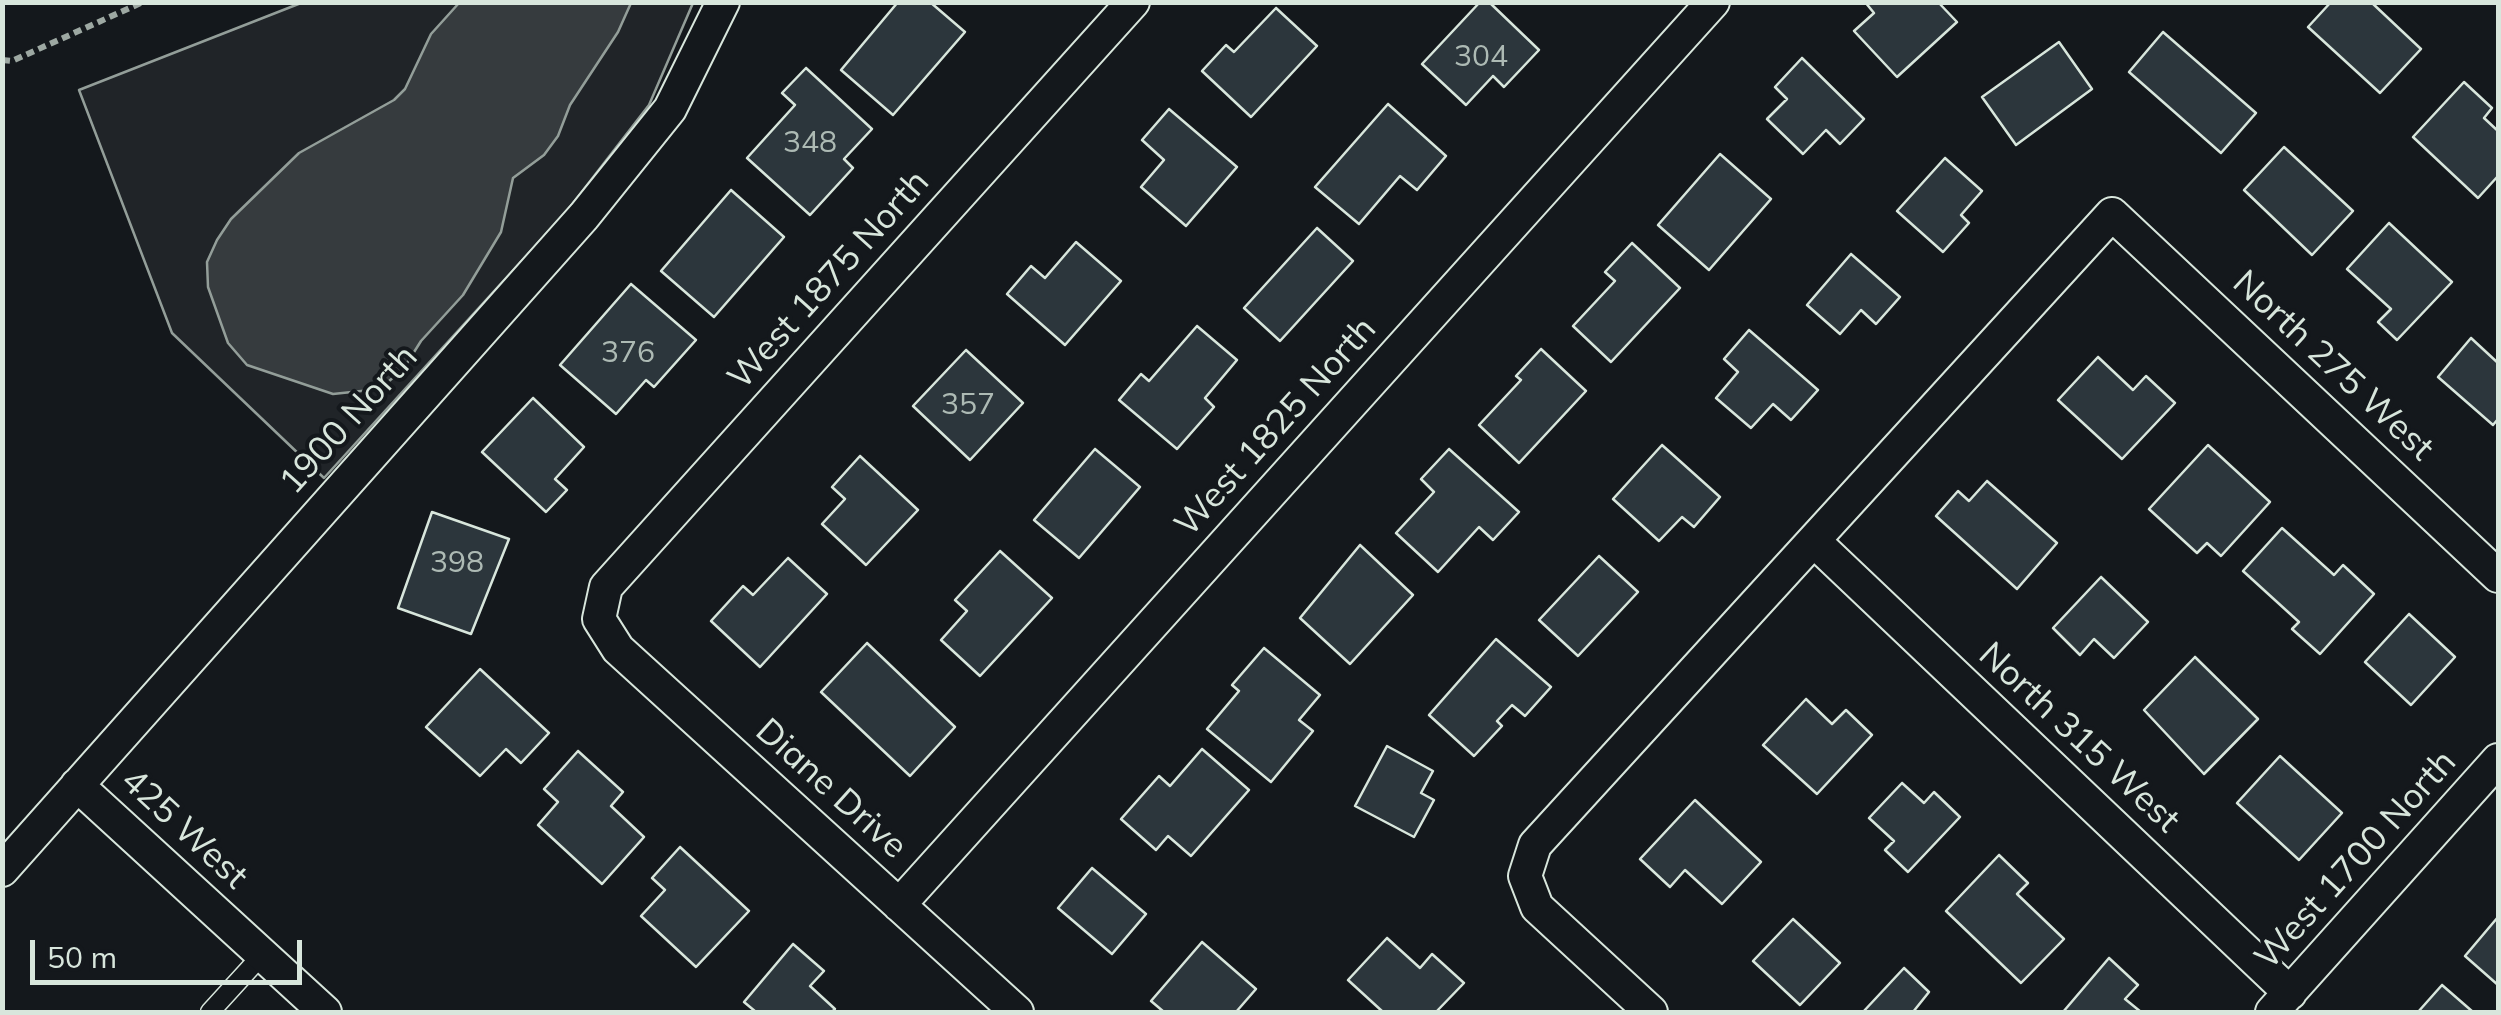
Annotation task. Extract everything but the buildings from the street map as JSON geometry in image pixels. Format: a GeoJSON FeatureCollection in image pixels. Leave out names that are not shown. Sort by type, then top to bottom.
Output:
{"type":"FeatureCollection","features":[{"type":"Feature","properties":{"kind":"street","name":"1900 North"},"geometry":{"type":"LineString","coordinates":[[2,870],[584,216],[670,109],[724,2]]}},
{"type":"Feature","properties":{"kind":"street","name":"West 1875 North"},"geometry":{"type":"LineString","coordinates":[[599,620],[606,587],[1133,2]]}},
{"type":"Feature","properties":{"kind":"street","name":"West 1825 North"},"geometry":{"type":"LineString","coordinates":[[899,905],[1713,2]]}},
{"type":"Feature","properties":{"kind":"street","name":"North 275 West"},"geometry":{"type":"LineString","coordinates":[[1814,541],[2112,214],[2498,576]]}},
{"type":"Feature","properties":{"kind":"street"},"geometry":{"type":"LineString","coordinates":[[1650,1012],[1537,907],[1525,876],[1536,845],[1814,541]]}},
{"type":"Feature","properties":{"kind":"street","name":"North 315 West"},"geometry":{"type":"LineString","coordinates":[[1814,541],[2281,1003]]}},
{"type":"Feature","properties":{"kind":"street","name":"Diane Drive"},"geometry":{"type":"LineString","coordinates":[[599,620],[618,649],[1017,1012]]}},
{"type":"Feature","properties":{"kind":"street","name":"West 1700 North"},"geometry":{"type":"LineString","coordinates":[[2281,1003],[2498,760]]}},
{"type":"Feature","properties":{"kind":"street","name":"425 West"},"geometry":{"type":"LineString","coordinates":[[77,786],[325,1012]]}},
{"type":"Feature","properties":{"kind":"lane"},"geometry":{"type":"LineString","coordinates":[[210,1012],[262,955]]}},
{"type":"Feature","properties":{"kind":"path"},"geometry":{"type":"LineString","coordinates":[[2,60],[12,60],[143,2]]}},
{"type":"Feature","properties":{"kind":"shaded area"},"geometry":{"type":"Polygon","coordinates":[[[301,3],[693,3],[649,105],[567,211],[324,478],[172,333],[79,90],[301,3]]]}},
{"type":"Feature","properties":{"kind":"shaded area"},"geometry":{"type":"Polygon","coordinates":[[[459,3],[631,3],[618,32],[570,105],[558,136],[544,155],[513,178],[501,232],[463,295],[421,341],[404,368],[380,389],[333,394],[247,365],[228,343],[208,287],[207,262],[217,240],[231,219],[299,153],[394,100],[405,89],[431,34],[459,3]]]}}]}
